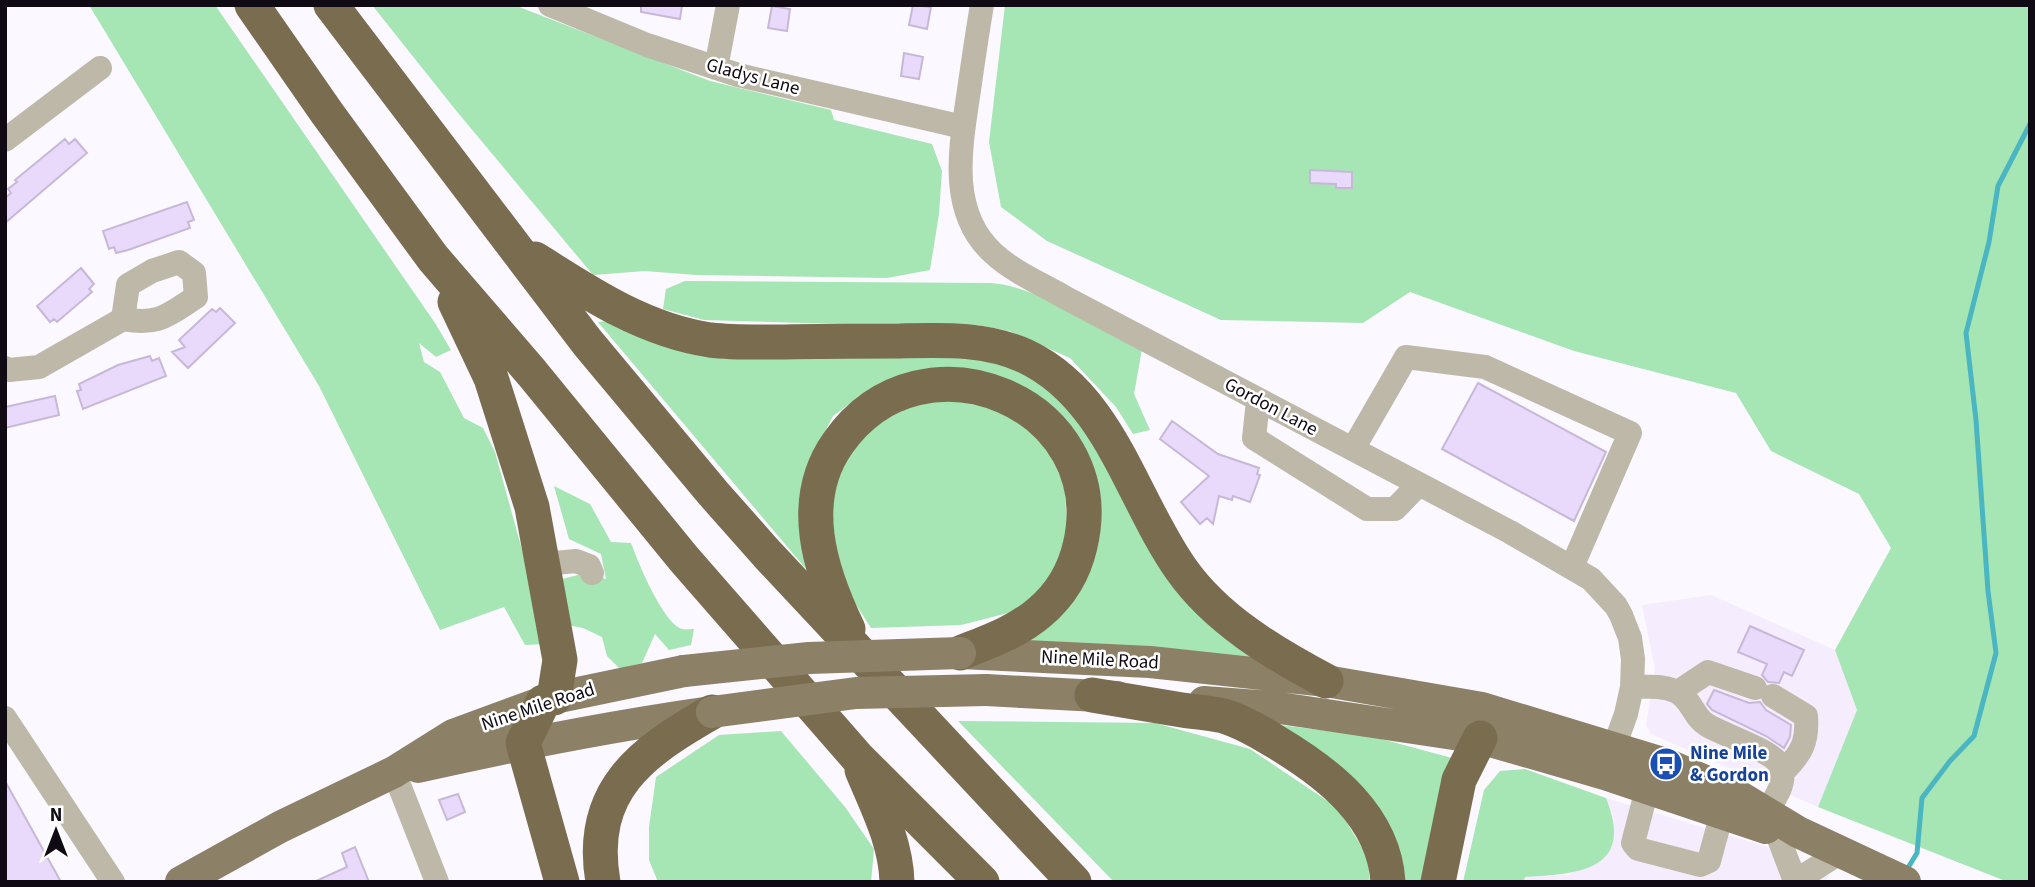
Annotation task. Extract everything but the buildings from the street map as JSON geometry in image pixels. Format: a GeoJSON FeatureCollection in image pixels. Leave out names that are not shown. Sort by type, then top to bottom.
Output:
{"type":"FeatureCollection","features":[{"type":"Feature","properties":{"kind":"highway"},"geometry":{"type":"LineString","coordinates":[[252,5],[433,258],[684,559],[857,757],[982,882]]}},
{"type":"Feature","properties":{"kind":"highway"},"geometry":{"type":"LineString","coordinates":[[331,5],[587,342],[705,483],[767,554],[1074,882]]}},
{"type":"Feature","properties":{"kind":"highway"},"geometry":{"type":"LineString","coordinates":[[516,246],[632,316],[687,335],[731,342],[956,340],[992,345],[1025,356],[1057,376],[1084,401],[1105,432],[1161,538],[1192,582],[1243,630],[1282,657],[1326,681]]}},
{"type":"Feature","properties":{"kind":"highway"},"geometry":{"type":"LineString","coordinates":[[433,258],[491,377],[532,507],[560,660],[548,700],[523,743],[562,882]]}},
{"type":"Feature","properties":{"kind":"highway"},"geometry":{"type":"LineString","coordinates":[[861,654],[840,612],[821,556],[815,521],[821,477],[835,447],[867,411],[913,388],[947,383],[977,386],[993,391],[1014,400],[1040,418],[1054,433],[1070,458],[1080,485],[1083,505],[1082,537],[1078,556],[1058,594],[1024,624],[960,653]]}},
{"type":"Feature","properties":{"kind":"highway"},"geometry":{"type":"LineString","coordinates":[[1092,695],[1224,716],[1252,727],[1299,756],[1355,803],[1369,823],[1384,854],[1388,882]]}},
{"type":"Feature","properties":{"kind":"highway"},"geometry":{"type":"LineString","coordinates":[[603,882],[600,863],[603,829],[619,785],[649,751],[712,712]]}},
{"type":"Feature","properties":{"kind":"highway"},"geometry":{"type":"LineString","coordinates":[[1438,882],[1459,780],[1480,738]]}},
{"type":"Feature","properties":{"kind":"highway"},"geometry":{"type":"LineString","coordinates":[[857,757],[889,834],[895,856],[897,882]]}},
{"type":"Feature","properties":{"kind":"main road","name":"Nine Mile Road"},"geometry":{"type":"LineString","coordinates":[[181,882],[280,827],[394,772],[453,735],[548,700],[684,671],[809,658],[960,653],[1150,662],[1326,681],[1482,708],[1609,761],[1647,789],[1722,813],[1780,825]]}},
{"type":"Feature","properties":{"kind":"main road","name":"Nine Mile Road"},"geometry":{"type":"LineString","coordinates":[[394,772],[623,724],[856,693],[986,690],[1273,707],[1480,738],[1609,761],[1666,764],[1735,794],[1780,825],[1899,879]]}},
{"type":"Feature","properties":{"kind":"street","name":"Gladys Lane"},"geometry":{"type":"LineString","coordinates":[[550,5],[647,45],[716,68],[963,127]]}},
{"type":"Feature","properties":{"kind":"street"},"geometry":{"type":"LineString","coordinates":[[716,68],[728,5]]}},
{"type":"Feature","properties":{"kind":"street","name":"Gordon Lane"},"geometry":{"type":"LineString","coordinates":[[982,5],[960,160],[963,202],[972,226],[992,253],[1066,298],[1419,484],[1591,579],[1621,615],[1630,638],[1633,659],[1632,687],[1626,714],[1609,761]]}},
{"type":"Feature","properties":{"kind":"street"},"geometry":{"type":"LineString","coordinates":[[5,140],[100,68]]}},
{"type":"Feature","properties":{"kind":"street"},"geometry":{"type":"LineString","coordinates":[[5,368],[9,370],[39,367],[123,319]]}},
{"type":"Feature","properties":{"kind":"street"},"geometry":{"type":"LineString","coordinates":[[1353,449],[1406,357],[1485,368],[1630,433],[1572,567]]}},
{"type":"Feature","properties":{"kind":"street"},"geometry":{"type":"LineString","coordinates":[[1258,401],[1254,438],[1367,509],[1395,509],[1419,484]]}},
{"type":"Feature","properties":{"kind":"street"},"geometry":{"type":"LineString","coordinates":[[542,565],[576,561],[589,566],[592,573]]}},
{"type":"Feature","properties":{"kind":"street"},"geometry":{"type":"LineString","coordinates":[[1678,692],[1708,673],[1764,692],[1806,716],[1807,735],[1798,758],[1782,774]]}},
{"type":"Feature","properties":{"kind":"street"},"geometry":{"type":"LineString","coordinates":[[1632,687],[1665,688],[1678,692],[1688,701],[1698,719],[1769,755],[1780,764],[1780,825],[1794,881],[1841,852]]}},
{"type":"Feature","properties":{"kind":"street"},"geometry":{"type":"LineString","coordinates":[[5,718],[113,882]]}},
{"type":"Feature","properties":{"kind":"street"},"geometry":{"type":"LineString","coordinates":[[394,772],[438,882]]}},
{"type":"Feature","properties":{"kind":"street"},"geometry":{"type":"LineString","coordinates":[[1647,789],[1633,843],[1638,849],[1700,865],[1709,861],[1722,813]]}},
{"type":"Feature","properties":{"kind":"shaded area"},"geometry":{"type":"Polygon","coordinates":[[[1711,595],[1835,650],[1857,710],[1818,807],[1651,734],[1646,725],[1655,669],[1642,605],[1711,595]]]}},
{"type":"Feature","properties":{"kind":"shaded area"},"geometry":{"type":"Polygon","coordinates":[[[1606,798],[1774,849],[1829,873],[1827,882],[1523,882],[1525,877],[1569,875],[1615,820],[1606,798]]]}},
{"type":"Feature","properties":{"kind":"green space"},"geometry":{"type":"Polygon","coordinates":[[[89,5],[215,5],[451,350],[436,357],[419,343],[424,362],[440,372],[464,418],[483,428],[495,452],[548,644],[525,645],[504,607],[440,630],[319,386],[89,5]]]}},
{"type":"Feature","properties":{"kind":"green space"},"geometry":{"type":"Polygon","coordinates":[[[372,5],[514,5],[710,81],[831,110],[834,120],[932,144],[942,171],[939,214],[930,270],[887,278],[696,275],[645,271],[593,275],[372,5]]]}},
{"type":"Feature","properties":{"kind":"green space"},"geometry":{"type":"Polygon","coordinates":[[[1005,5],[2030,5],[2030,882],[2008,882],[1818,807],[1857,710],[1835,650],[1891,548],[1859,494],[1771,451],[1736,393],[1574,351],[1410,292],[1363,323],[1221,320],[1047,241],[1001,207],[989,142],[1005,5]]]}},
{"type":"Feature","properties":{"kind":"green space"},"geometry":{"type":"Polygon","coordinates":[[[685,281],[991,283],[1028,291],[1142,349],[1134,394],[1150,430],[1133,434],[1116,407],[1070,358],[1009,331],[978,325],[704,320],[663,309],[666,289],[685,281]]]}},
{"type":"Feature","properties":{"kind":"green space"},"geometry":{"type":"Polygon","coordinates":[[[615,320],[989,354],[1054,388],[1268,662],[1012,642],[1052,616],[1082,451],[925,370],[870,389],[833,416],[811,459],[800,529],[806,569],[598,322],[615,320]]]}},
{"type":"Feature","properties":{"kind":"green space"},"geometry":{"type":"Polygon","coordinates":[[[931,395],[1015,414],[1047,448],[1064,485],[1068,531],[1059,563],[1043,592],[1016,611],[961,625],[871,628],[848,592],[825,505],[858,435],[931,395]]]}},
{"type":"Feature","properties":{"kind":"green space"},"geometry":{"type":"Polygon","coordinates":[[[554,486],[590,504],[611,542],[631,543],[652,591],[667,616],[682,629],[694,629],[691,645],[669,650],[655,634],[642,663],[620,669],[607,656],[602,637],[583,628],[567,625],[562,579],[586,573],[606,579],[601,554],[569,539],[554,486]]]}},
{"type":"Feature","properties":{"kind":"green space"},"geometry":{"type":"Polygon","coordinates":[[[958,721],[1155,723],[1250,749],[1338,808],[1367,856],[1370,882],[1114,882],[958,721]]]}},
{"type":"Feature","properties":{"kind":"green space"},"geometry":{"type":"Polygon","coordinates":[[[1273,724],[1374,737],[1452,758],[1424,882],[1400,882],[1273,724]]]}},
{"type":"Feature","properties":{"kind":"green space"},"geometry":{"type":"Polygon","coordinates":[[[781,731],[845,807],[874,849],[871,882],[658,882],[649,860],[649,827],[656,777],[719,735],[781,731]]]}},
{"type":"Feature","properties":{"kind":"green space"},"geometry":{"type":"Polygon","coordinates":[[[1525,769],[1606,798],[1613,822],[1613,840],[1608,854],[1582,870],[1565,874],[1525,877],[1523,882],[1463,882],[1484,790],[1500,771],[1525,769]]]}},
{"type":"Feature","properties":{"kind":"waterway"},"geometry":{"type":"LineString","coordinates":[[1906,871],[1917,853],[1922,798],[1950,761],[1974,736],[1996,653],[1988,591],[1976,420],[1966,333],[1989,242],[1998,186],[2030,124]]}},
{"type":"Feature","properties":{"kind":"place","name":"Nine Mile & Gordon"},"geometry":{"type":"Point","coordinates":[1666,764]}}]}
